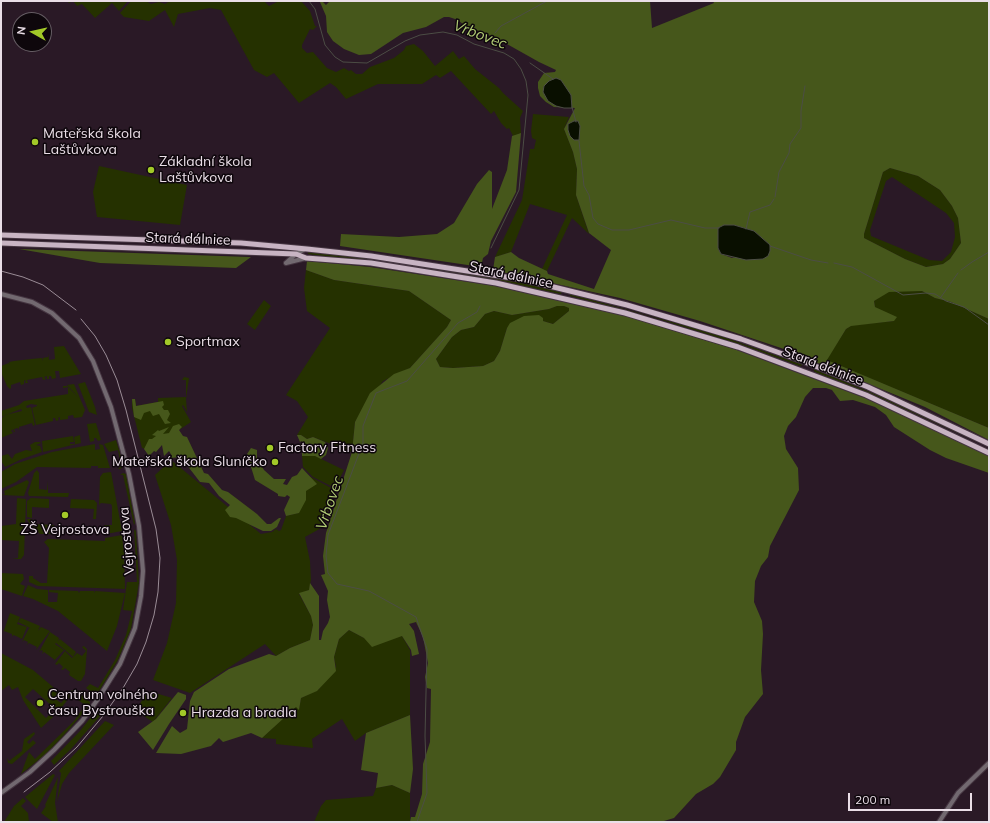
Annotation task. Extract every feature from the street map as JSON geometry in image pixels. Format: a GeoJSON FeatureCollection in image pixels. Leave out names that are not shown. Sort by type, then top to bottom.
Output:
{"type":"FeatureCollection","features":[{"type":"Feature","properties":{"kind":"main road","name":"Stará dálnice"},"geometry":{"type":"LineString","coordinates":[[1,235],[241,244],[308,249],[497,275],[627,305],[741,339],[868,387],[989,444]]}},
{"type":"Feature","properties":{"kind":"main road"},"geometry":{"type":"LineString","coordinates":[[8,235],[8,243]]}},
{"type":"Feature","properties":{"kind":"main road","name":"Stará dálnice"},"geometry":{"type":"LineString","coordinates":[[1,243],[296,254],[306,258],[371,264],[474,279],[632,315],[738,347],[802,370],[872,398],[989,453]]}},
{"type":"Feature","properties":{"kind":"street"},"geometry":{"type":"LineString","coordinates":[[306,258],[286,263],[296,254],[308,249]]}},
{"type":"Feature","properties":{"kind":"street","name":"Vejrostova"},"geometry":{"type":"LineString","coordinates":[[1,294],[32,302],[52,313],[79,338],[93,361],[112,409],[129,474],[139,526],[142,571],[141,596],[135,628],[120,664],[113,676],[82,721],[30,772],[1,793]]}},
{"type":"Feature","properties":{"kind":"street"},"geometry":{"type":"LineString","coordinates":[[939,822],[958,793],[989,762]]}},
{"type":"Feature","properties":{"kind":"green space"},"geometry":{"type":"Polygon","coordinates":[[[73,1],[128,1],[119,11],[112,3],[95,18],[82,4],[77,6],[73,1]]]}},
{"type":"Feature","properties":{"kind":"green space"},"geometry":{"type":"Polygon","coordinates":[[[131,1],[146,1],[151,4],[159,2],[165,4],[170,1],[264,1],[269,6],[279,1],[301,1],[310,11],[315,26],[317,26],[313,30],[310,29],[302,48],[307,53],[313,52],[327,68],[336,72],[344,68],[349,71],[351,70],[356,74],[362,74],[370,67],[394,58],[404,50],[406,46],[414,44],[423,51],[435,66],[453,51],[459,59],[464,56],[475,69],[499,88],[523,111],[520,118],[521,133],[513,136],[509,128],[507,129],[501,123],[494,111],[491,114],[451,71],[440,78],[436,75],[422,84],[378,84],[346,99],[336,87],[330,83],[299,103],[274,73],[267,77],[254,70],[221,10],[210,8],[178,14],[174,27],[165,10],[149,21],[124,17],[120,13],[131,1]]]}},
{"type":"Feature","properties":{"kind":"green space"},"geometry":{"type":"Polygon","coordinates":[[[330,1],[650,1],[652,28],[714,3],[713,1],[989,1],[989,319],[951,302],[935,298],[922,291],[889,292],[874,301],[875,307],[897,317],[894,321],[851,326],[846,329],[827,360],[989,428],[989,440],[925,407],[781,348],[700,321],[620,298],[493,270],[495,257],[511,252],[519,258],[547,271],[548,274],[594,289],[611,250],[589,233],[576,195],[577,169],[573,152],[564,129],[575,108],[554,107],[540,96],[538,82],[544,73],[555,72],[556,70],[498,39],[449,17],[444,17],[426,27],[403,33],[371,54],[359,55],[344,49],[333,41],[327,32],[326,16],[320,2],[323,2],[326,5],[330,1]],[[890,168],[883,172],[864,238],[905,259],[926,267],[943,264],[950,259],[961,243],[958,218],[952,206],[940,190],[918,176],[890,168]],[[724,225],[718,228],[718,249],[721,254],[732,258],[770,245],[754,231],[734,225],[724,225]]]}},
{"type":"Feature","properties":{"kind":"green space"},"geometry":{"type":"Polygon","coordinates":[[[533,114],[569,117],[564,129],[573,152],[577,169],[576,195],[589,234],[572,218],[547,271],[542,269],[567,215],[530,204],[511,252],[495,257],[522,200],[530,149],[534,149],[536,140],[532,138],[531,131],[533,114]]]}},
{"type":"Feature","properties":{"kind":"green space"},"geometry":{"type":"Polygon","coordinates":[[[521,133],[516,192],[491,241],[488,254],[483,258],[481,267],[340,246],[341,234],[399,237],[437,234],[454,223],[477,184],[489,170],[492,172],[492,209],[507,170],[512,136],[521,133]]]}},
{"type":"Feature","properties":{"kind":"green space"},"geometry":{"type":"Polygon","coordinates":[[[99,166],[187,185],[180,225],[97,217],[93,192],[99,166]]]}},
{"type":"Feature","properties":{"kind":"green space"},"geometry":{"type":"Polygon","coordinates":[[[890,168],[918,176],[940,190],[952,206],[958,218],[961,243],[950,259],[943,264],[926,267],[905,259],[864,238],[883,172],[890,168]],[[892,177],[886,181],[870,230],[871,236],[929,260],[942,261],[951,252],[955,237],[954,223],[946,213],[892,177]]]}},
{"type":"Feature","properties":{"kind":"green space"},"geometry":{"type":"Polygon","coordinates":[[[19,249],[251,257],[236,268],[100,263],[19,249]]]}},
{"type":"Feature","properties":{"kind":"green space"},"geometry":{"type":"Polygon","coordinates":[[[308,252],[402,262],[487,276],[562,291],[561,294],[454,273],[308,254],[308,252]]]}},
{"type":"Feature","properties":{"kind":"green space"},"geometry":{"type":"Polygon","coordinates":[[[307,261],[370,267],[495,286],[625,316],[737,350],[865,398],[989,456],[989,473],[946,458],[930,450],[894,427],[886,415],[875,407],[853,400],[840,401],[832,390],[826,388],[813,388],[805,397],[796,417],[788,426],[784,436],[786,449],[798,468],[799,490],[770,546],[768,557],[761,566],[755,581],[754,602],[762,621],[763,634],[761,670],[763,694],[745,717],[736,742],[736,750],[720,777],[713,784],[696,794],[674,818],[664,821],[410,822],[411,817],[415,817],[422,794],[423,764],[430,742],[431,689],[427,688],[425,677],[428,663],[423,637],[416,622],[409,624],[414,631],[419,654],[412,656],[411,650],[402,636],[372,647],[364,638],[349,630],[339,639],[334,657],[336,671],[317,691],[301,698],[299,710],[296,707],[262,738],[251,733],[223,742],[219,738],[211,746],[181,754],[156,753],[172,726],[180,733],[187,729],[190,701],[194,692],[229,669],[269,654],[276,656],[290,648],[310,640],[313,625],[311,616],[299,593],[309,590],[310,583],[319,596],[319,640],[321,640],[323,631],[330,617],[327,600],[328,591],[321,575],[325,574],[323,556],[326,533],[352,452],[355,422],[370,393],[394,374],[410,368],[447,327],[451,320],[409,291],[334,280],[306,270],[307,261]],[[564,306],[512,315],[494,311],[485,314],[474,327],[461,330],[452,337],[436,359],[440,367],[453,368],[483,366],[494,361],[500,351],[510,323],[524,316],[539,315],[543,318],[543,321],[553,324],[569,311],[569,308],[564,306]]]}},
{"type":"Feature","properties":{"kind":"green space"},"geometry":{"type":"Polygon","coordinates":[[[306,270],[334,280],[409,291],[451,320],[447,327],[410,368],[383,381],[355,422],[352,452],[313,437],[307,439],[301,435],[297,435],[308,417],[297,401],[286,395],[330,328],[307,311],[304,288],[306,270]]]}},
{"type":"Feature","properties":{"kind":"green space"},"geometry":{"type":"Polygon","coordinates":[[[894,290],[922,291],[935,298],[951,302],[989,319],[989,428],[826,360],[846,329],[852,325],[894,321],[875,307],[874,301],[885,293],[894,290]]]}},
{"type":"Feature","properties":{"kind":"green space"},"geometry":{"type":"Polygon","coordinates":[[[570,294],[712,333],[803,365],[800,366],[742,345],[649,316],[570,296],[570,294]]]}},
{"type":"Feature","properties":{"kind":"green space"},"geometry":{"type":"Polygon","coordinates":[[[264,300],[271,306],[255,330],[247,324],[264,300]]]}},
{"type":"Feature","properties":{"kind":"green space"},"geometry":{"type":"Polygon","coordinates":[[[557,306],[569,308],[569,311],[553,324],[543,321],[507,328],[500,351],[494,361],[483,366],[453,368],[440,367],[436,359],[452,337],[461,330],[474,327],[485,314],[494,311],[512,315],[549,309],[557,306]]]}},
{"type":"Feature","properties":{"kind":"green space"},"geometry":{"type":"Polygon","coordinates":[[[64,346],[81,374],[60,378],[59,371],[55,371],[56,378],[52,379],[51,376],[49,376],[49,379],[47,379],[47,376],[44,377],[46,379],[43,380],[42,377],[27,380],[28,383],[25,383],[26,380],[24,381],[24,384],[21,385],[20,382],[11,385],[10,389],[7,386],[1,372],[1,366],[9,363],[10,365],[9,362],[14,361],[42,358],[43,361],[43,358],[48,357],[48,353],[49,360],[55,359],[54,347],[64,346]]]}},
{"type":"Feature","properties":{"kind":"green space"},"geometry":{"type":"Polygon","coordinates":[[[813,369],[902,405],[986,446],[876,396],[815,372],[813,369]]]}},
{"type":"Feature","properties":{"kind":"green space"},"geometry":{"type":"Polygon","coordinates":[[[184,377],[189,378],[186,399],[187,412],[183,405],[182,406],[191,422],[176,432],[161,435],[146,449],[142,448],[132,408],[132,399],[135,399],[136,406],[158,402],[158,398],[186,397],[186,380],[182,380],[184,377]]]}},
{"type":"Feature","properties":{"kind":"green space"},"geometry":{"type":"Polygon","coordinates":[[[85,382],[97,415],[89,412],[78,384],[85,382]]]}},
{"type":"Feature","properties":{"kind":"green space"},"geometry":{"type":"Polygon","coordinates":[[[74,384],[85,410],[82,417],[74,418],[73,415],[68,416],[68,419],[60,420],[60,417],[58,418],[59,420],[56,421],[55,418],[53,418],[53,421],[36,425],[32,408],[37,405],[31,404],[26,406],[27,408],[31,407],[35,425],[33,426],[32,423],[19,427],[19,430],[18,428],[14,429],[15,432],[13,429],[11,431],[13,433],[1,438],[1,419],[4,416],[1,417],[1,411],[19,405],[24,401],[68,394],[68,387],[79,398],[67,385],[74,384]],[[21,409],[7,414],[22,411],[21,409]]]}},
{"type":"Feature","properties":{"kind":"green space"},"geometry":{"type":"Polygon","coordinates":[[[132,399],[135,399],[136,406],[163,401],[164,405],[162,407],[164,410],[168,410],[170,414],[167,420],[171,423],[165,424],[159,414],[153,416],[150,411],[144,413],[141,420],[134,417],[132,399]]]}},
{"type":"Feature","properties":{"kind":"green space"},"geometry":{"type":"Polygon","coordinates":[[[96,423],[101,440],[98,441],[94,438],[94,441],[90,442],[87,424],[96,423]]]}},
{"type":"Feature","properties":{"kind":"green space"},"geometry":{"type":"Polygon","coordinates":[[[179,424],[182,427],[179,430],[183,436],[187,437],[204,473],[208,474],[222,490],[228,492],[257,514],[267,524],[271,524],[281,518],[277,527],[271,531],[263,531],[236,518],[230,517],[225,510],[230,505],[219,496],[209,483],[200,482],[183,460],[180,459],[180,457],[171,458],[172,456],[169,451],[164,456],[162,445],[156,452],[154,451],[149,456],[144,449],[149,439],[156,436],[152,435],[158,430],[159,431],[169,427],[163,434],[169,433],[173,426],[179,424]]]}},
{"type":"Feature","properties":{"kind":"green space"},"geometry":{"type":"Polygon","coordinates":[[[80,435],[81,443],[43,452],[42,441],[73,436],[74,442],[70,442],[70,444],[75,444],[74,437],[80,435]]]}},
{"type":"Feature","properties":{"kind":"green space"},"geometry":{"type":"Polygon","coordinates":[[[297,435],[301,435],[307,439],[313,437],[325,442],[328,448],[326,455],[321,459],[315,456],[302,456],[302,441],[300,442],[297,435]]]}},
{"type":"Feature","properties":{"kind":"green space"},"geometry":{"type":"Polygon","coordinates":[[[116,440],[124,466],[120,469],[118,469],[121,466],[118,450],[109,452],[104,444],[116,440]]]}},
{"type":"Feature","properties":{"kind":"green space"},"geometry":{"type":"Polygon","coordinates":[[[35,442],[41,443],[36,445],[40,446],[42,452],[5,467],[1,461],[1,456],[8,454],[12,459],[15,454],[26,450],[32,451],[30,445],[35,442]]]}},
{"type":"Feature","properties":{"kind":"green space"},"geometry":{"type":"Polygon","coordinates":[[[95,444],[95,450],[100,449],[99,444],[103,445],[110,468],[98,468],[98,466],[91,466],[91,468],[37,467],[16,482],[1,489],[1,472],[15,464],[52,452],[95,444]]]}},
{"type":"Feature","properties":{"kind":"green space"},"geometry":{"type":"Polygon","coordinates":[[[251,448],[257,450],[257,459],[264,470],[274,479],[286,479],[283,484],[287,485],[292,477],[297,475],[302,468],[317,484],[306,491],[306,500],[299,513],[286,516],[284,510],[290,497],[287,495],[285,497],[278,496],[278,494],[255,480],[247,454],[251,448]]]}},
{"type":"Feature","properties":{"kind":"green space"},"geometry":{"type":"Polygon","coordinates":[[[302,456],[315,456],[344,470],[335,488],[313,477],[303,467],[302,456]]]}},
{"type":"Feature","properties":{"kind":"green space"},"geometry":{"type":"Polygon","coordinates":[[[171,460],[261,534],[272,532],[276,529],[279,531],[281,530],[286,516],[298,513],[307,475],[335,490],[323,527],[305,537],[310,561],[311,580],[309,590],[299,594],[311,616],[313,625],[310,640],[290,648],[276,656],[265,644],[190,693],[153,680],[167,643],[176,603],[177,560],[171,525],[155,475],[171,460]]]}},
{"type":"Feature","properties":{"kind":"green space"},"geometry":{"type":"Polygon","coordinates":[[[37,470],[39,473],[39,489],[47,490],[48,481],[48,493],[69,493],[68,497],[29,496],[28,493],[34,473],[37,470]]]}},
{"type":"Feature","properties":{"kind":"green space"},"geometry":{"type":"Polygon","coordinates":[[[111,472],[122,531],[106,534],[107,529],[104,525],[112,525],[112,506],[111,504],[101,503],[99,505],[100,477],[103,473],[111,472]]]}},
{"type":"Feature","properties":{"kind":"green space"},"geometry":{"type":"Polygon","coordinates":[[[123,473],[126,474],[135,523],[134,525],[123,475],[120,475],[123,473]]]}},
{"type":"Feature","properties":{"kind":"green space"},"geometry":{"type":"Polygon","coordinates":[[[27,480],[29,482],[24,496],[1,495],[1,493],[3,495],[5,494],[4,491],[27,480]]]}},
{"type":"Feature","properties":{"kind":"green space"},"geometry":{"type":"Polygon","coordinates":[[[17,498],[26,499],[24,555],[21,559],[12,559],[18,558],[19,541],[1,540],[1,526],[16,524],[17,498]]]}},
{"type":"Feature","properties":{"kind":"green space"},"geometry":{"type":"Polygon","coordinates":[[[31,498],[49,499],[49,508],[32,507],[32,518],[27,517],[27,501],[31,498]]]}},
{"type":"Feature","properties":{"kind":"green space"},"geometry":{"type":"Polygon","coordinates":[[[71,499],[94,500],[97,503],[96,519],[93,519],[94,509],[70,508],[71,499]]]}},
{"type":"Feature","properties":{"kind":"green space"},"geometry":{"type":"Polygon","coordinates":[[[27,519],[32,519],[32,524],[54,525],[54,534],[40,534],[36,530],[33,530],[27,519]]]}},
{"type":"Feature","properties":{"kind":"green space"},"geometry":{"type":"Polygon","coordinates":[[[134,529],[136,531],[139,583],[131,629],[118,660],[99,691],[93,693],[86,688],[90,684],[98,688],[115,660],[126,635],[132,611],[123,610],[127,582],[137,582],[134,529]]]}},
{"type":"Feature","properties":{"kind":"green space"},"geometry":{"type":"Polygon","coordinates":[[[122,535],[125,589],[38,586],[29,582],[29,576],[33,576],[33,578],[41,583],[47,583],[49,548],[44,542],[48,539],[105,541],[105,538],[122,535]]]}},
{"type":"Feature","properties":{"kind":"green space"},"geometry":{"type":"Polygon","coordinates":[[[1,573],[23,574],[24,579],[20,584],[25,586],[22,596],[1,589],[1,573]]]}},
{"type":"Feature","properties":{"kind":"green space"},"geometry":{"type":"Polygon","coordinates":[[[28,585],[37,589],[48,590],[48,602],[57,602],[58,593],[49,592],[49,590],[78,591],[79,593],[80,591],[94,591],[94,593],[95,591],[125,593],[117,626],[107,651],[58,611],[23,596],[28,585]]]}},
{"type":"Feature","properties":{"kind":"green space"},"geometry":{"type":"Polygon","coordinates":[[[10,613],[20,617],[17,624],[27,627],[22,639],[13,635],[12,637],[12,634],[4,631],[3,633],[10,613]]]}},
{"type":"Feature","properties":{"kind":"green space"},"geometry":{"type":"Polygon","coordinates":[[[21,618],[40,626],[38,631],[41,627],[50,631],[36,650],[37,647],[29,643],[27,645],[28,642],[24,640],[22,642],[29,628],[31,629],[18,622],[21,618]]]}},
{"type":"Feature","properties":{"kind":"green space"},"geometry":{"type":"Polygon","coordinates":[[[349,630],[364,638],[402,636],[410,650],[410,715],[366,733],[355,741],[342,719],[312,739],[313,748],[276,744],[276,739],[262,738],[296,706],[299,709],[301,698],[319,689],[336,667],[334,657],[339,639],[349,630]]]}},
{"type":"Feature","properties":{"kind":"green space"},"geometry":{"type":"Polygon","coordinates":[[[50,632],[59,638],[58,641],[60,639],[76,652],[73,657],[56,643],[55,644],[64,650],[55,660],[44,652],[42,654],[43,651],[41,650],[39,652],[50,632]]]}},
{"type":"Feature","properties":{"kind":"green space"},"geometry":{"type":"Polygon","coordinates":[[[84,646],[87,649],[85,674],[81,681],[78,681],[69,675],[70,672],[65,668],[63,670],[61,669],[63,667],[59,663],[57,665],[55,664],[65,651],[72,658],[77,653],[82,656],[86,651],[82,647],[84,646]]]}},
{"type":"Feature","properties":{"kind":"green space"},"geometry":{"type":"Polygon","coordinates":[[[1,653],[33,670],[59,692],[54,698],[61,703],[72,690],[74,692],[61,708],[53,707],[33,689],[25,697],[46,718],[52,712],[53,717],[41,728],[23,700],[18,687],[12,690],[9,685],[1,691],[1,653]]]}},
{"type":"Feature","properties":{"kind":"green space"},"geometry":{"type":"Polygon","coordinates":[[[152,692],[172,698],[153,722],[136,711],[145,695],[152,692]]]}},
{"type":"Feature","properties":{"kind":"green space"},"geometry":{"type":"Polygon","coordinates":[[[178,692],[186,695],[186,699],[153,750],[138,732],[156,719],[178,692]]]}},
{"type":"Feature","properties":{"kind":"green space"},"geometry":{"type":"Polygon","coordinates":[[[82,695],[90,702],[90,705],[45,755],[21,774],[29,752],[35,759],[74,721],[85,705],[78,700],[82,695]]]}},
{"type":"Feature","properties":{"kind":"green space"},"geometry":{"type":"Polygon","coordinates":[[[99,707],[102,708],[102,714],[71,749],[54,765],[51,761],[80,731],[99,707]]]}},
{"type":"Feature","properties":{"kind":"green space"},"geometry":{"type":"Polygon","coordinates":[[[410,715],[413,769],[410,793],[392,785],[376,788],[378,773],[361,770],[366,733],[410,715]]]}},
{"type":"Feature","properties":{"kind":"green space"},"geometry":{"type":"Polygon","coordinates":[[[105,721],[114,725],[69,773],[62,784],[57,802],[61,773],[59,771],[105,721]]]}},
{"type":"Feature","properties":{"kind":"green space"},"geometry":{"type":"Polygon","coordinates":[[[34,732],[35,734],[27,742],[29,744],[33,740],[36,743],[12,764],[8,763],[7,758],[9,761],[22,751],[24,739],[34,732]]]}},
{"type":"Feature","properties":{"kind":"green space"},"geometry":{"type":"Polygon","coordinates":[[[53,774],[55,775],[37,809],[25,797],[53,774]]]}},
{"type":"Feature","properties":{"kind":"green space"},"geometry":{"type":"Polygon","coordinates":[[[58,777],[55,803],[58,822],[53,822],[41,813],[46,806],[45,805],[58,777]]]}},
{"type":"Feature","properties":{"kind":"green space"},"geometry":{"type":"Polygon","coordinates":[[[392,785],[410,793],[410,822],[314,822],[321,806],[326,800],[373,796],[376,788],[392,785]]]}},
{"type":"Feature","properties":{"kind":"green space"},"geometry":{"type":"Polygon","coordinates":[[[23,798],[26,801],[21,806],[28,813],[29,822],[4,822],[14,806],[23,798]]]}},
{"type":"Feature","properties":{"kind":"shaded area"},"geometry":{"type":"Polygon","coordinates":[[[556,78],[561,80],[571,95],[572,108],[556,106],[548,101],[543,92],[544,86],[549,81],[556,78]]]}},
{"type":"Feature","properties":{"kind":"shaded area"},"geometry":{"type":"Polygon","coordinates":[[[578,121],[580,126],[579,140],[574,140],[570,136],[568,130],[568,124],[578,121]]]}},
{"type":"Feature","properties":{"kind":"shaded area"},"geometry":{"type":"Polygon","coordinates":[[[724,225],[734,225],[754,231],[770,245],[768,256],[763,259],[746,260],[721,254],[718,248],[718,228],[724,225]]]}},
{"type":"Feature","properties":{"kind":"waterway","name":"Vrbovec"},"geometry":{"type":"LineString","coordinates":[[309,1],[315,9],[325,45],[335,57],[343,62],[367,63],[405,41],[420,35],[443,32],[457,35],[474,44],[504,53],[514,59],[521,69],[526,81],[528,95],[519,190],[491,248]]}},
{"type":"Feature","properties":{"kind":"waterway"},"geometry":{"type":"LineString","coordinates":[[495,33],[501,26],[547,1]]}},
{"type":"Feature","properties":{"kind":"waterway"},"geometry":{"type":"LineString","coordinates":[[530,63],[553,79]]}},
{"type":"Feature","properties":{"kind":"waterway"},"geometry":{"type":"LineString","coordinates":[[775,197],[779,172],[789,153],[790,144],[801,128],[801,111],[805,86]]}},
{"type":"Feature","properties":{"kind":"waterway"},"geometry":{"type":"LineString","coordinates":[[572,107],[576,122]]}},
{"type":"Feature","properties":{"kind":"waterway"},"geometry":{"type":"LineString","coordinates":[[579,141],[584,186],[589,195],[593,218],[598,224],[612,230],[629,230],[671,220],[705,228],[719,228]]}},
{"type":"Feature","properties":{"kind":"waterway"},"geometry":{"type":"LineString","coordinates":[[746,229],[750,212],[770,205],[774,199]]}},
{"type":"Feature","properties":{"kind":"waterway"},"geometry":{"type":"LineString","coordinates":[[770,246],[811,260],[828,263]]}},
{"type":"Feature","properties":{"kind":"waterway"},"geometry":{"type":"LineString","coordinates":[[961,270],[989,252]]}},
{"type":"Feature","properties":{"kind":"waterway"},"geometry":{"type":"LineString","coordinates":[[834,263],[852,267],[903,295],[926,293],[935,294],[946,301],[964,307],[989,325]]}},
{"type":"Feature","properties":{"kind":"waterway"},"geometry":{"type":"LineString","coordinates":[[941,297],[958,273]]}},
{"type":"Feature","properties":{"kind":"waterway","name":"Vrbovec"},"geometry":{"type":"LineString","coordinates":[[417,822],[427,793],[425,736],[427,649],[416,617],[369,591],[337,584],[328,573],[326,556],[328,535],[363,443],[363,426],[376,393],[407,381],[458,323],[477,312],[480,306]]}},
{"type":"Feature","properties":{"kind":"tram line"},"geometry":{"type":"LineString","coordinates":[[1,271],[23,277],[43,285],[76,310]]}},
{"type":"Feature","properties":{"kind":"tram line"},"geometry":{"type":"LineString","coordinates":[[24,792],[50,772],[77,747],[103,716],[123,688],[137,664],[146,642],[154,615],[158,592],[160,558],[156,529],[126,410],[117,380],[106,355],[95,336],[81,319]]}},
{"type":"Feature","properties":{"kind":"place","name":"Mateřská škola Laštůvkova"},"geometry":{"type":"Point","coordinates":[35,142]}},
{"type":"Feature","properties":{"kind":"place","name":"Základní škola Laštůvkova"},"geometry":{"type":"Point","coordinates":[151,170]}},
{"type":"Feature","properties":{"kind":"place","name":"Sportmax"},"geometry":{"type":"Point","coordinates":[168,342]}},
{"type":"Feature","properties":{"kind":"place","name":"Factory Fitness"},"geometry":{"type":"Point","coordinates":[270,448]}},
{"type":"Feature","properties":{"kind":"place","name":"Mateřská škola Sluníčko"},"geometry":{"type":"Point","coordinates":[275,462]}},
{"type":"Feature","properties":{"kind":"place","name":"ZŠ Vejrostova"},"geometry":{"type":"Point","coordinates":[65,515]}},
{"type":"Feature","properties":{"kind":"place","name":"Centrum volného času Bystrouška"},"geometry":{"type":"Point","coordinates":[40,703]}},
{"type":"Feature","properties":{"kind":"place","name":"Hrazda a bradla"},"geometry":{"type":"Point","coordinates":[183,713]}}]}
